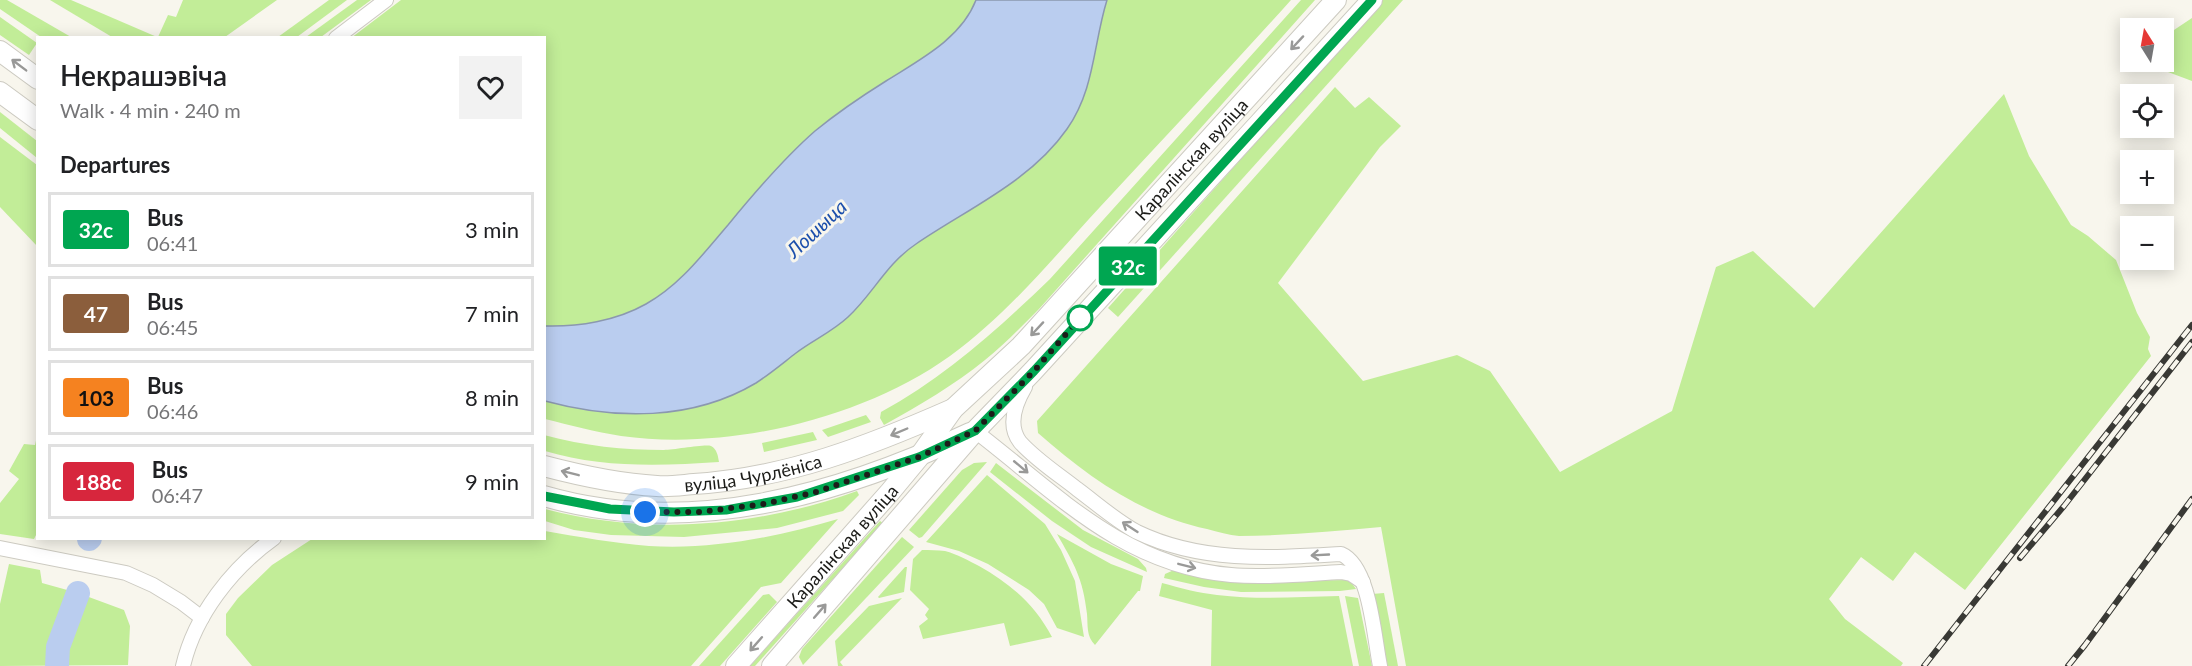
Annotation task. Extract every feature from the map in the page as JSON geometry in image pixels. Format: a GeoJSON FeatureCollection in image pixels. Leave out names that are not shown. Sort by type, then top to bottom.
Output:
{"type":"FeatureCollection","features":[{"type":"Feature","properties":{"kind":"main road","name":"Каралінская вуліца"},"geometry":{"type":"LineString","coordinates":[[736,666],[891,492],[953,409],[1029,337],[1336,0]]}},
{"type":"Feature","properties":{"kind":"main road","name":"Каралінская вуліца"},"geometry":{"type":"LineString","coordinates":[[772,666],[975,431],[1034,371],[1372,0]]}},
{"type":"Feature","properties":{"kind":"main road"},"geometry":{"type":"LineString","coordinates":[[0,51],[36,78]]}},
{"type":"Feature","properties":{"kind":"main road"},"geometry":{"type":"LineString","coordinates":[[1275,67],[1288,70],[1293,85]]}},
{"type":"Feature","properties":{"kind":"main road"},"geometry":{"type":"LineString","coordinates":[[0,92],[36,119]]}},
{"type":"Feature","properties":{"kind":"main road"},"geometry":{"type":"LineString","coordinates":[[953,409],[975,431]]}},
{"type":"Feature","properties":{"kind":"main road","name":"вуліца Чурлёніса"},"geometry":{"type":"LineString","coordinates":[[546,467],[595,479],[659,486],[741,479],[796,468],[849,452],[953,409]]}},
{"type":"Feature","properties":{"kind":"main road","name":"вуліца Чурлёніса"},"geometry":{"type":"LineString","coordinates":[[546,496],[580,504],[645,512],[709,511],[751,507],[797,497],[919,457],[975,431]]}},
{"type":"Feature","properties":{"kind":"main road"},"geometry":{"type":"LineString","coordinates":[[876,471],[883,471],[889,475],[892,480],[891,492]]}},
{"type":"Feature","properties":{"kind":"street"},"geometry":{"type":"LineString","coordinates":[[339,36],[386,0]]}},
{"type":"Feature","properties":{"kind":"street"},"geometry":{"type":"LineString","coordinates":[[1034,371],[1015,408],[1013,424],[1017,438],[1025,448],[1136,531],[1175,547],[1209,554],[1243,557],[1280,558],[1341,554],[1349,557],[1355,564],[1363,582],[1380,666]]}},
{"type":"Feature","properties":{"kind":"street"},"geometry":{"type":"LineString","coordinates":[[975,431],[1088,521],[1162,560],[1230,574],[1341,572],[1351,574],[1363,582]]}},
{"type":"Feature","properties":{"kind":"street"},"geometry":{"type":"LineString","coordinates":[[183,666],[202,618],[239,568],[272,540]]}},
{"type":"Feature","properties":{"kind":"street"},"geometry":{"type":"LineString","coordinates":[[0,548],[126,573],[153,585],[202,618]]}},
{"type":"Feature","properties":{"kind":"green space"},"geometry":{"type":"Polygon","coordinates":[[[0,0],[7,0],[69,36],[40,36],[0,9],[0,0]]]}},
{"type":"Feature","properties":{"kind":"green space"},"geometry":{"type":"Polygon","coordinates":[[[50,0],[71,0],[155,36],[110,36],[50,0]]]}},
{"type":"Feature","properties":{"kind":"green space"},"geometry":{"type":"Polygon","coordinates":[[[183,0],[277,0],[226,36],[158,36],[168,15],[176,17],[183,0]]]}},
{"type":"Feature","properties":{"kind":"green space"},"geometry":{"type":"Polygon","coordinates":[[[329,0],[347,0],[298,36],[279,36],[329,0]]]}},
{"type":"Feature","properties":{"kind":"green space"},"geometry":{"type":"Polygon","coordinates":[[[357,0],[371,0],[322,36],[307,36],[357,0]]]}},
{"type":"Feature","properties":{"kind":"green space"},"geometry":{"type":"Polygon","coordinates":[[[401,0],[1291,0],[1029,285],[991,323],[950,356],[915,378],[877,397],[835,413],[749,434],[705,439],[621,436],[546,419],[546,36],[354,36],[401,0]]]}},
{"type":"Feature","properties":{"kind":"green space"},"geometry":{"type":"Polygon","coordinates":[[[1301,0],[1315,0],[1039,309],[999,348],[973,369],[884,425],[880,418],[881,412],[949,368],[1011,316],[1050,279],[1301,0]]]}},
{"type":"Feature","properties":{"kind":"green space"},"geometry":{"type":"Polygon","coordinates":[[[1383,0],[1403,0],[1118,317],[1108,308],[1383,0]]]}},
{"type":"Feature","properties":{"kind":"green space"},"geometry":{"type":"Polygon","coordinates":[[[0,17],[36,44],[29,55],[0,35],[0,17]]]}},
{"type":"Feature","properties":{"kind":"green space"},"geometry":{"type":"Polygon","coordinates":[[[2192,18],[2192,81],[2168,72],[2174,72],[2174,30],[2192,18]]]}},
{"type":"Feature","properties":{"kind":"green space"},"geometry":{"type":"Polygon","coordinates":[[[1335,87],[1355,108],[1369,97],[1401,126],[1380,147],[1278,283],[1363,381],[1457,355],[1490,371],[1560,472],[1672,411],[1716,267],[1753,251],[1814,308],[2004,94],[2029,156],[2071,225],[2116,260],[2137,313],[2150,337],[2148,349],[2151,356],[1965,590],[1915,552],[1893,581],[1861,557],[1829,599],[1845,619],[1903,663],[1901,666],[1406,666],[1381,527],[1239,536],[1183,523],[1116,492],[1076,465],[1038,433],[1037,421],[1335,87]]]}},
{"type":"Feature","properties":{"kind":"green space"},"geometry":{"type":"Polygon","coordinates":[[[0,112],[36,140],[36,157],[0,128],[0,112]]]}},
{"type":"Feature","properties":{"kind":"green space"},"geometry":{"type":"Polygon","coordinates":[[[0,137],[36,164],[36,245],[0,207],[0,137]]]}},
{"type":"Feature","properties":{"kind":"green space"},"geometry":{"type":"Polygon","coordinates":[[[866,415],[871,422],[828,437],[822,430],[866,415]]]}},
{"type":"Feature","properties":{"kind":"green space"},"geometry":{"type":"Polygon","coordinates":[[[813,432],[817,440],[764,452],[762,443],[813,432]]]}},
{"type":"Feature","properties":{"kind":"green space"},"geometry":{"type":"Polygon","coordinates":[[[546,436],[589,445],[634,449],[664,450],[711,446],[718,455],[719,462],[653,465],[609,463],[566,457],[546,451],[546,436]]]}},
{"type":"Feature","properties":{"kind":"green space"},"geometry":{"type":"Polygon","coordinates":[[[36,440],[36,535],[34,539],[0,534],[0,503],[19,479],[9,471],[24,444],[35,445],[36,440]]]}},
{"type":"Feature","properties":{"kind":"green space"},"geometry":{"type":"Polygon","coordinates":[[[987,462],[922,537],[919,538],[909,530],[962,470],[974,463],[987,462]]]}},
{"type":"Feature","properties":{"kind":"green space"},"geometry":{"type":"Polygon","coordinates":[[[996,463],[1083,530],[1138,559],[1147,572],[1091,547],[1052,521],[990,472],[996,463]]]}},
{"type":"Feature","properties":{"kind":"green space"},"geometry":{"type":"Polygon","coordinates":[[[987,475],[1045,524],[1061,550],[1075,581],[1084,637],[1057,628],[1044,604],[1029,590],[988,564],[959,551],[926,542],[987,475]]]}},
{"type":"Feature","properties":{"kind":"green space"},"geometry":{"type":"Polygon","coordinates":[[[857,491],[859,495],[843,511],[777,528],[684,537],[611,535],[574,530],[546,521],[546,509],[623,523],[702,524],[781,513],[857,491]]]}},
{"type":"Feature","properties":{"kind":"green space"},"geometry":{"type":"Polygon","coordinates":[[[838,519],[781,583],[761,587],[691,666],[252,666],[226,635],[226,614],[238,598],[272,565],[310,540],[546,540],[546,531],[636,545],[673,547],[745,541],[838,519]]]}},
{"type":"Feature","properties":{"kind":"green space"},"geometry":{"type":"Polygon","coordinates":[[[880,521],[883,523],[755,666],[750,666],[880,521]]]}},
{"type":"Feature","properties":{"kind":"green space"},"geometry":{"type":"Polygon","coordinates":[[[1057,534],[1111,564],[1143,576],[1140,591],[1095,645],[1089,634],[1080,581],[1057,534]]]}},
{"type":"Feature","properties":{"kind":"green space"},"geometry":{"type":"Polygon","coordinates":[[[902,537],[914,547],[803,665],[799,657],[802,649],[902,537]]]}},
{"type":"Feature","properties":{"kind":"green space"},"geometry":{"type":"Polygon","coordinates":[[[922,550],[945,551],[954,554],[1002,580],[1030,605],[1052,637],[1010,646],[1004,623],[923,639],[919,626],[928,619],[925,615],[929,609],[910,590],[913,559],[922,550]]]}},
{"type":"Feature","properties":{"kind":"green space"},"geometry":{"type":"Polygon","coordinates":[[[9,564],[40,570],[42,583],[124,610],[130,626],[128,665],[0,666],[0,604],[9,564]]]}},
{"type":"Feature","properties":{"kind":"green space"},"geometry":{"type":"Polygon","coordinates":[[[907,567],[904,592],[879,598],[878,597],[907,567]]]}},
{"type":"Feature","properties":{"kind":"green space"},"geometry":{"type":"Polygon","coordinates":[[[1174,570],[1272,581],[1346,580],[1351,582],[1356,589],[1241,592],[1164,578],[1165,574],[1174,570]]]}},
{"type":"Feature","properties":{"kind":"green space"},"geometry":{"type":"Polygon","coordinates":[[[1162,583],[1232,597],[1339,596],[1353,666],[1211,666],[1212,610],[1159,596],[1162,583]]]}},
{"type":"Feature","properties":{"kind":"green space"},"geometry":{"type":"Polygon","coordinates":[[[1384,593],[1398,666],[1386,666],[1372,594],[1384,593]]]}},
{"type":"Feature","properties":{"kind":"green space"},"geometry":{"type":"Polygon","coordinates":[[[769,594],[777,602],[720,666],[699,666],[763,595],[769,594]]]}},
{"type":"Feature","properties":{"kind":"green space"},"geometry":{"type":"Polygon","coordinates":[[[1345,596],[1358,598],[1372,666],[1359,666],[1345,596]]]}},
{"type":"Feature","properties":{"kind":"green space"},"geometry":{"type":"Polygon","coordinates":[[[902,598],[840,662],[843,666],[838,666],[835,641],[869,606],[902,598]]]}},
{"type":"Feature","properties":{"kind":"water"},"geometry":{"type":"Polygon","coordinates":[[[976,0],[1107,0],[1088,82],[1076,114],[1052,148],[1035,164],[997,193],[905,252],[842,322],[802,348],[756,383],[706,405],[653,413],[598,412],[546,401],[546,326],[584,324],[610,319],[646,304],[670,288],[803,142],[850,105],[938,47],[950,37],[969,14],[976,0]]]}},
{"type":"Feature","properties":{"kind":"waterway","name":"Лошыца"},"geometry":{"type":"LineString","coordinates":[[57,666],[58,647],[78,593]]}},
{"type":"Feature","properties":{"kind":"railway"},"geometry":{"type":"LineString","coordinates":[[1924,666],[2192,325]]}},
{"type":"Feature","properties":{"kind":"railway"},"geometry":{"type":"LineString","coordinates":[[2020,558],[2064,506],[2192,342]]}},
{"type":"Feature","properties":{"kind":"railway"},"geometry":{"type":"LineString","coordinates":[[2068,666],[2192,499]]}},
{"type":"Feature","properties":{"kind":"bus line","name":"32с"},"geometry":{"type":"LineString","coordinates":[[546,496],[610,509],[645,512],[700,512],[751,507],[797,497],[919,457],[975,431],[1034,371],[1372,0]]}},
{"type":"Feature","properties":{"kind":"route"},"geometry":{"type":"LineString","coordinates":[[645,512],[700,512],[751,507],[816,492],[919,457],[975,431],[1034,371],[1080,318]]}}]}
